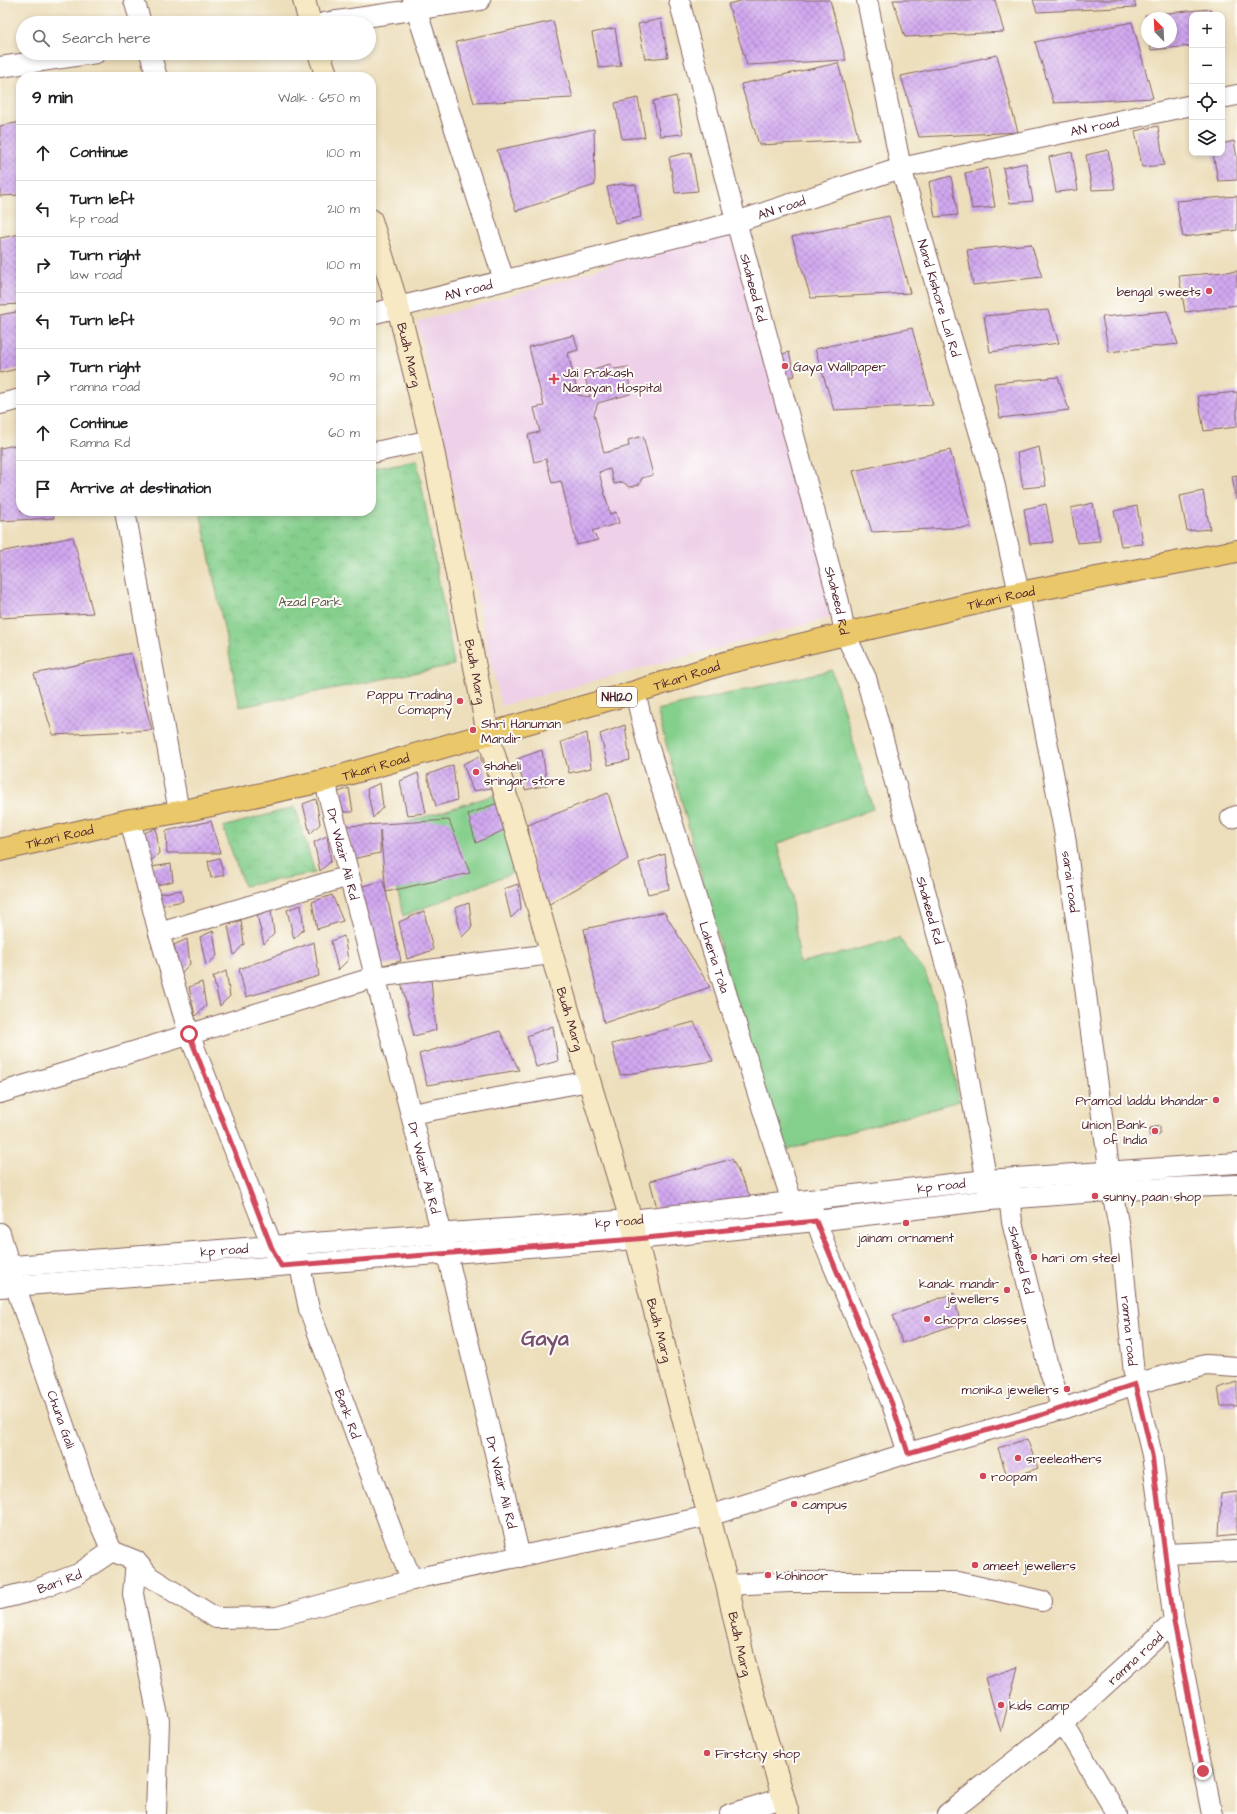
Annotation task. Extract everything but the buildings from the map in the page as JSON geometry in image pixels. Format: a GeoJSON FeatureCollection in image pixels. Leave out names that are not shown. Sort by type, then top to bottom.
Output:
{"type":"FeatureCollection","features":[{"type":"Feature","properties":{"kind":"highway","name":"Tikari Road"},"geometry":{"type":"LineString","coordinates":[[0,850],[130,820],[178,812],[327,780],[635,692],[726,663],[845,634],[1020,594],[1237,551]]}},
{"type":"Feature","properties":{"kind":"street"},"geometry":{"type":"LineString","coordinates":[[134,0],[139,16]]}},
{"type":"Feature","properties":{"kind":"street"},"geometry":{"type":"LineString","coordinates":[[304,0],[308,16]]}},
{"type":"Feature","properties":{"kind":"street"},"geometry":{"type":"LineString","coordinates":[[359,16],[415,5],[480,0]]}},
{"type":"Feature","properties":{"kind":"street","name":"Shaheed Rd"},"geometry":{"type":"LineString","coordinates":[[679,0],[736,222],[839,602],[845,634],[866,678],[954,996],[987,1180],[1000,1199],[1012,1222],[1048,1366],[1062,1409]]}},
{"type":"Feature","properties":{"kind":"street","name":"Nand Kishore Lal Rd"},"geometry":{"type":"LineString","coordinates":[[866,0],[901,168],[993,478],[1020,594]]}},
{"type":"Feature","properties":{"kind":"street"},"geometry":{"type":"LineString","coordinates":[[415,5],[504,280]]}},
{"type":"Feature","properties":{"kind":"street"},"geometry":{"type":"LineString","coordinates":[[0,67],[48,60]]}},
{"type":"Feature","properties":{"kind":"street"},"geometry":{"type":"LineString","coordinates":[[152,60],[156,72]]}},
{"type":"Feature","properties":{"kind":"street"},"geometry":{"type":"LineString","coordinates":[[321,60],[325,72]]}},
{"type":"Feature","properties":{"kind":"street"},"geometry":{"type":"LineString","coordinates":[[1225,97],[1237,95]]}},
{"type":"Feature","properties":{"kind":"street","name":"AN road"},"geometry":{"type":"LineString","coordinates":[[376,313],[736,222],[901,168],[1189,106]]}},
{"type":"Feature","properties":{"kind":"street","name":"Budh Marg"},"geometry":{"type":"LineString","coordinates":[[376,236],[398,307],[431,440],[488,734],[551,954],[633,1230],[727,1586],[744,1661],[786,1806]]}},
{"type":"Feature","properties":{"kind":"street"},"geometry":{"type":"LineString","coordinates":[[0,404],[16,400]]}},
{"type":"Feature","properties":{"kind":"street"},"geometry":{"type":"LineString","coordinates":[[376,452],[431,440]]}},
{"type":"Feature","properties":{"kind":"street"},"geometry":{"type":"LineString","coordinates":[[126,516],[178,812]]}},
{"type":"Feature","properties":{"kind":"street","name":"sarai road"},"geometry":{"type":"LineString","coordinates":[[1020,594],[1065,836],[1112,1181]]}},
{"type":"Feature","properties":{"kind":"street","name":"Laheria Tola"},"geometry":{"type":"LineString","coordinates":[[635,692],[647,742],[801,1201],[796,1223]]}},
{"type":"Feature","properties":{"kind":"street","name":"Dr Wazir Ali Rd"},"geometry":{"type":"LineString","coordinates":[[327,780],[328,794],[442,1234],[520,1557]]}},
{"type":"Feature","properties":{"kind":"street"},"geometry":{"type":"LineString","coordinates":[[130,820],[159,933],[189,1034],[271,1246],[290,1265]]}},
{"type":"Feature","properties":{"kind":"street"},"geometry":{"type":"LineString","coordinates":[[159,933],[349,876]]}},
{"type":"Feature","properties":{"kind":"street"},"geometry":{"type":"LineString","coordinates":[[0,1093],[375,977],[551,954]]}},
{"type":"Feature","properties":{"kind":"street"},"geometry":{"type":"LineString","coordinates":[[411,1114],[589,1081]]}},
{"type":"Feature","properties":{"kind":"street","name":"kp road"},"geometry":{"type":"LineString","coordinates":[[4,1266],[442,1234],[633,1230],[796,1223],[1000,1199],[1237,1163]]}},
{"type":"Feature","properties":{"kind":"street","name":"Shaheed Rd"},"geometry":{"type":"LineString","coordinates":[[1000,1199],[1008,1178]]}},
{"type":"Feature","properties":{"kind":"street","name":"kp road"},"geometry":{"type":"LineString","coordinates":[[7,1286],[447,1254],[633,1230],[801,1201],[1008,1178],[1237,1186]]}},
{"type":"Feature","properties":{"kind":"street","name":"ramna road"},"geometry":{"type":"LineString","coordinates":[[947,1814],[1063,1723],[1174,1622],[1152,1455],[1135,1384],[1120,1233],[1112,1181]]}},
{"type":"Feature","properties":{"kind":"street"},"geometry":{"type":"LineString","coordinates":[[801,1201],[816,1221],[892,1404],[908,1453]]}},
{"type":"Feature","properties":{"kind":"street","name":"Chuna Gali"},"geometry":{"type":"LineString","coordinates":[[0,1233],[7,1286],[92,1506],[112,1551]]}},
{"type":"Feature","properties":{"kind":"street","name":"Bank Rd"},"geometry":{"type":"LineString","coordinates":[[296,1244],[290,1265],[309,1309],[393,1535],[412,1580]]}},
{"type":"Feature","properties":{"kind":"street"},"geometry":{"type":"LineString","coordinates":[[112,1551],[136,1561],[150,1578],[216,1618],[277,1617],[412,1580],[708,1516],[908,1453],[1062,1409],[1135,1384],[1206,1365],[1237,1367]]}},
{"type":"Feature","properties":{"kind":"street","name":"Bari Rd"},"geometry":{"type":"LineString","coordinates":[[0,1599],[32,1591],[78,1574],[112,1551]]}},
{"type":"Feature","properties":{"kind":"street"},"geometry":{"type":"LineString","coordinates":[[1165,1554],[1237,1551]]}},
{"type":"Feature","properties":{"kind":"street"},"geometry":{"type":"LineString","coordinates":[[136,1561],[133,1594],[159,1721],[156,1814]]}},
{"type":"Feature","properties":{"kind":"street"},"geometry":{"type":"LineString","coordinates":[[727,1586],[790,1582],[958,1582],[1042,1601]]}},
{"type":"Feature","properties":{"kind":"street"},"geometry":{"type":"LineString","coordinates":[[1174,1622],[1212,1814]]}},
{"type":"Feature","properties":{"kind":"street"},"geometry":{"type":"LineString","coordinates":[[1063,1723],[1117,1814]]}},
{"type":"Feature","properties":{"kind":"street"},"geometry":{"type":"LineString","coordinates":[[730,1814],[786,1806]]}},
{"type":"Feature","properties":{"kind":"shaded area"},"geometry":{"type":"Polygon","coordinates":[[[728,224],[841,615],[501,706],[417,322],[568,279],[728,224]]]}},
{"type":"Feature","properties":{"kind":"green space","name":"Azad Park"},"geometry":{"type":"Polygon","coordinates":[[[417,460],[454,665],[240,707],[201,516],[376,516],[376,468],[417,460]]]}},
{"type":"Feature","properties":{"kind":"green space"},"geometry":{"type":"Polygon","coordinates":[[[832,670],[873,809],[777,844],[791,897],[800,964],[899,938],[925,972],[949,1046],[959,1101],[776,1153],[657,710],[832,670]]]}},
{"type":"Feature","properties":{"kind":"green space"},"geometry":{"type":"Polygon","coordinates":[[[498,794],[518,871],[403,916],[385,829],[498,794]]]}},
{"type":"Feature","properties":{"kind":"green space"},"geometry":{"type":"Polygon","coordinates":[[[295,807],[315,873],[244,886],[223,827],[295,807]]]}},
{"type":"Feature","properties":{"kind":"place","name":"bengal sweets"},"geometry":{"type":"Point","coordinates":[1209,291]}},
{"type":"Feature","properties":{"kind":"place","name":"Gaya Wallpaper"},"geometry":{"type":"Point","coordinates":[785,366]}},
{"type":"Feature","properties":{"kind":"place","name":"Jai Prakash Narayan Hospital"},"geometry":{"type":"Point","coordinates":[554,379]}},
{"type":"Feature","properties":{"kind":"place","name":"Pappu Trading Comapny"},"geometry":{"type":"Point","coordinates":[460,701]}},
{"type":"Feature","properties":{"kind":"place","name":"Shri Hanuman Mandir"},"geometry":{"type":"Point","coordinates":[473,730]}},
{"type":"Feature","properties":{"kind":"place","name":"shaheli sringar store"},"geometry":{"type":"Point","coordinates":[476,772]}},
{"type":"Feature","properties":{"kind":"place","name":"Pramod laddu bhandar"},"geometry":{"type":"Point","coordinates":[1216,1100]}},
{"type":"Feature","properties":{"kind":"place","name":"Union Bank of India"},"geometry":{"type":"Point","coordinates":[1155,1131]}},
{"type":"Feature","properties":{"kind":"place","name":"sunny paan shop"},"geometry":{"type":"Point","coordinates":[1095,1196]}},
{"type":"Feature","properties":{"kind":"place","name":"jainam ornament"},"geometry":{"type":"Point","coordinates":[906,1223]}},
{"type":"Feature","properties":{"kind":"place","name":"hari om steel"},"geometry":{"type":"Point","coordinates":[1034,1257]}},
{"type":"Feature","properties":{"kind":"place","name":"kanak mandir jewellers"},"geometry":{"type":"Point","coordinates":[1007,1290]}},
{"type":"Feature","properties":{"kind":"place","name":"chopra classes"},"geometry":{"type":"Point","coordinates":[927,1319]}},
{"type":"Feature","properties":{"kind":"place","name":"monika jewellers"},"geometry":{"type":"Point","coordinates":[1067,1389]}},
{"type":"Feature","properties":{"kind":"place","name":"sreeleathers"},"geometry":{"type":"Point","coordinates":[1018,1458]}},
{"type":"Feature","properties":{"kind":"place","name":"roopam"},"geometry":{"type":"Point","coordinates":[983,1476]}},
{"type":"Feature","properties":{"kind":"place","name":"campus"},"geometry":{"type":"Point","coordinates":[794,1504]}},
{"type":"Feature","properties":{"kind":"place","name":"ameet jewellers"},"geometry":{"type":"Point","coordinates":[975,1565]}},
{"type":"Feature","properties":{"kind":"place","name":"kohinoor"},"geometry":{"type":"Point","coordinates":[768,1575]}},
{"type":"Feature","properties":{"kind":"place","name":"kids camp"},"geometry":{"type":"Point","coordinates":[1001,1705]}},
{"type":"Feature","properties":{"kind":"place","name":"Firstcry shop"},"geometry":{"type":"Point","coordinates":[707,1753]}},
{"type":"Feature","properties":{"kind":"district","name":"Gaya"},"geometry":{"type":"Point","coordinates":[545,1338]}},
{"type":"Feature","properties":{"kind":"route"},"geometry":{"type":"LineString","coordinates":[[189,1034],[271,1246],[281,1266],[636,1239],[816,1221],[892,1404],[908,1453],[1062,1409],[1135,1384],[1152,1455],[1174,1622],[1203,1771]]}}]}
